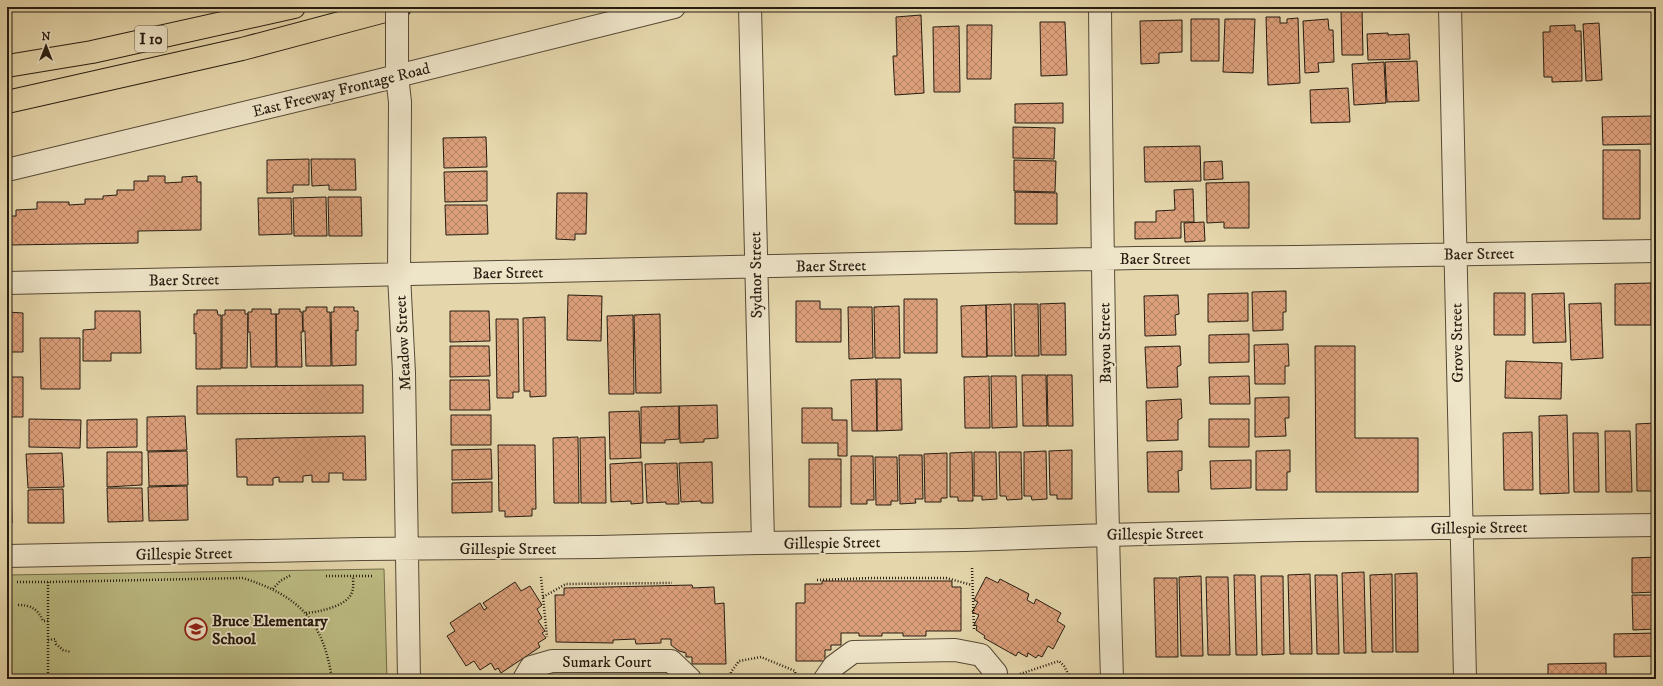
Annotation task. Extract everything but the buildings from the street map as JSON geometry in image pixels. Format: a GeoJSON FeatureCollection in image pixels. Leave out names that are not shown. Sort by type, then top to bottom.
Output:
{"type":"FeatureCollection","features":[{"type":"Feature","properties":{"kind":"highway","name":"I 10"},"geometry":{"type":"LineString","coordinates":[[7,66],[92,52],[294,7]]}},
{"type":"Feature","properties":{"kind":"highway"},"geometry":{"type":"LineString","coordinates":[[7,102],[242,49],[400,7]]}},
{"type":"Feature","properties":{"kind":"street","name":"Meadow Street"},"geometry":{"type":"LineString","coordinates":[[397,7],[397,76],[400,102],[399,275],[404,373],[409,679]]}},
{"type":"Feature","properties":{"kind":"street","name":"East Freeway Frontage Road"},"geometry":{"type":"LineString","coordinates":[[7,170],[397,76],[674,7]]}},
{"type":"Feature","properties":{"kind":"street","name":"Sydnor Street"},"geometry":{"type":"LineString","coordinates":[[750,7],[762,543]]}},
{"type":"Feature","properties":{"kind":"street","name":"Bayou Street"},"geometry":{"type":"LineString","coordinates":[[1100,7],[1102,259],[1107,534],[1112,679]]}},
{"type":"Feature","properties":{"kind":"street","name":"Grove Street"},"geometry":{"type":"LineString","coordinates":[[1450,7],[1464,679]]}},
{"type":"Feature","properties":{"kind":"street","name":"Baer Street"},"geometry":{"type":"LineString","coordinates":[[7,283],[1102,259],[1656,251]]}},
{"type":"Feature","properties":{"kind":"street","name":"Gillespie Street"},"geometry":{"type":"LineString","coordinates":[[7,556],[598,547],[965,540],[1107,534],[1460,527],[1656,525]]}},
{"type":"Feature","properties":{"kind":"street"},"geometry":{"type":"LineString","coordinates":[[825,679],[834,666],[853,652],[955,650],[981,655],[996,673],[996,679]]}},
{"type":"Feature","properties":{"kind":"street","name":"Sumark Court"},"geometry":{"type":"LineString","coordinates":[[524,679],[531,667],[556,661],[671,661],[690,679]]}},
{"type":"Feature","properties":{"kind":"path"},"geometry":{"type":"LineString","coordinates":[[966,652],[974,631],[972,568]]}},
{"type":"Feature","properties":{"kind":"path"},"geometry":{"type":"LineString","coordinates":[[273,589],[280,581],[290,575],[298,575]]}},
{"type":"Feature","properties":{"kind":"path"},"geometry":{"type":"LineString","coordinates":[[322,576],[373,576]]}},
{"type":"Feature","properties":{"kind":"path"},"geometry":{"type":"LineString","coordinates":[[306,613],[332,607],[344,602],[352,593],[354,576]]}},
{"type":"Feature","properties":{"kind":"path"},"geometry":{"type":"LineString","coordinates":[[541,577],[547,639],[556,661]]}},
{"type":"Feature","properties":{"kind":"path"},"geometry":{"type":"LineString","coordinates":[[14,582],[243,578],[266,585],[287,596],[306,613],[320,635],[329,656],[332,679]]}},
{"type":"Feature","properties":{"kind":"path"},"geometry":{"type":"LineString","coordinates":[[817,580],[946,578],[972,585]]}},
{"type":"Feature","properties":{"kind":"path"},"geometry":{"type":"LineString","coordinates":[[48,582],[48,679]]}},
{"type":"Feature","properties":{"kind":"path"},"geometry":{"type":"LineString","coordinates":[[543,597],[566,584],[672,583]]}},
{"type":"Feature","properties":{"kind":"path"},"geometry":{"type":"LineString","coordinates":[[18,605],[25,605],[35,608],[43,621],[48,621]]}},
{"type":"Feature","properties":{"kind":"path"},"geometry":{"type":"LineString","coordinates":[[48,640],[55,639],[56,644],[63,650],[71,652]]}},
{"type":"Feature","properties":{"kind":"path"},"geometry":{"type":"LineString","coordinates":[[730,679],[731,672],[739,661],[762,657],[795,671],[796,679]]}},
{"type":"Feature","properties":{"kind":"path"},"geometry":{"type":"LineString","coordinates":[[1019,675],[1059,661],[1064,666],[1071,679]]}},
{"type":"Feature","properties":{"kind":"path"},"geometry":{"type":"LineString","coordinates":[[459,679],[461,676],[473,679]]}},
{"type":"Feature","properties":{"kind":"green space","name":"Bruce Elementary School"},"geometry":{"type":"Polygon","coordinates":[[[384,569],[387,679],[7,679],[7,575],[384,569]]]}},
{"type":"Feature","properties":{"kind":"place","name":"Bruce Elementary School"},"geometry":{"type":"Point","coordinates":[196,629]}}]}
